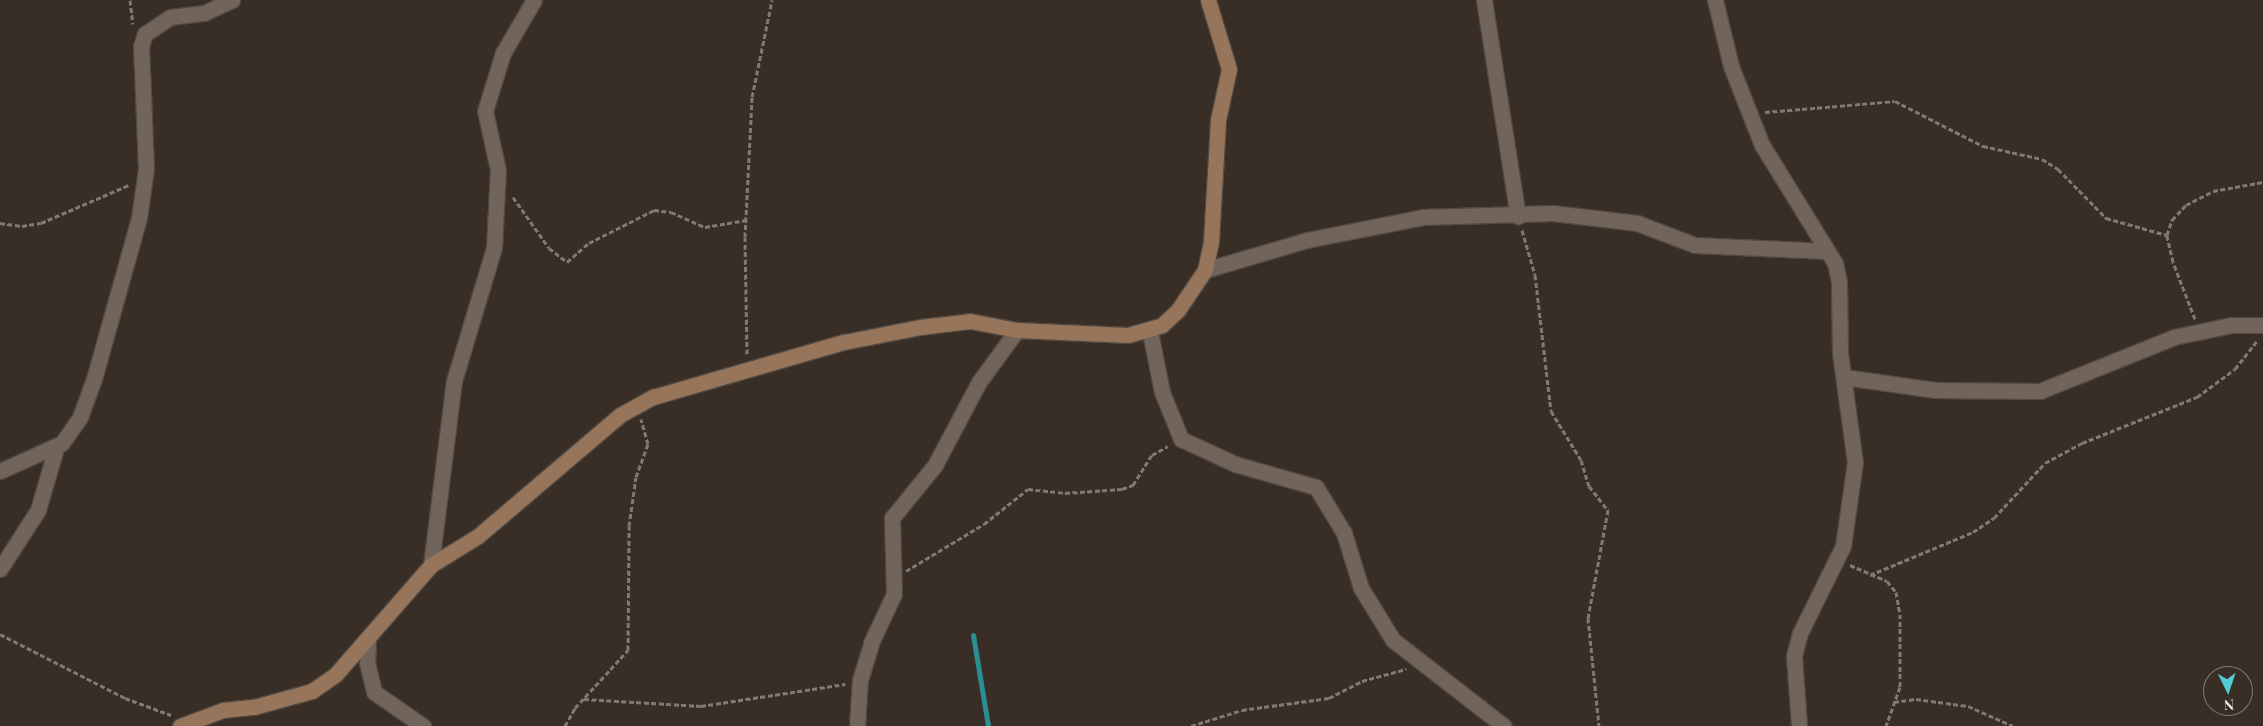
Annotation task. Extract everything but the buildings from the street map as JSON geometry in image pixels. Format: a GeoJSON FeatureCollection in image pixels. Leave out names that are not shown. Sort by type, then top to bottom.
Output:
{"type":"FeatureCollection","features":[{"type":"Feature","properties":{"kind":"street"},"geometry":{"type":"LineString","coordinates":[[0,471],[56,448],[72,433],[94,379],[139,218],[146,169],[141,46],[145,34],[170,17],[204,13],[232,0]]}},
{"type":"Feature","properties":{"kind":"street"},"geometry":{"type":"LineString","coordinates":[[431,565],[454,381],[475,300],[494,248],[498,170],[485,111],[503,53],[534,0]]}},
{"type":"Feature","properties":{"kind":"street"},"geometry":{"type":"LineString","coordinates":[[185,723],[312,691],[336,674],[368,639],[400,595],[431,565],[478,536],[576,450],[638,405],[653,397],[844,342],[920,327],[970,321],[1017,330],[1128,335],[1150,332],[1178,310],[1205,270],[1212,242],[1218,120],[1229,69],[1208,0]]}},
{"type":"Feature","properties":{"kind":"street"},"geometry":{"type":"LineString","coordinates":[[1484,0],[1518,216]]}},
{"type":"Feature","properties":{"kind":"street"},"geometry":{"type":"LineString","coordinates":[[1715,0],[1721,35],[1762,145],[1827,251],[1839,282],[1844,377],[1855,462],[1844,546],[1800,633],[1794,656],[1799,726]]}},
{"type":"Feature","properties":{"kind":"street"},"geometry":{"type":"LineString","coordinates":[[1205,270],[1307,240],[1423,216],[1518,216],[1553,213],[1637,223],[1695,245],[1727,249],[1827,251]]}},
{"type":"Feature","properties":{"kind":"street"},"geometry":{"type":"LineString","coordinates":[[1844,377],[1935,390],[2040,391],[2112,360],[2198,332],[2231,325],[2261,330]]}},
{"type":"Feature","properties":{"kind":"street"},"geometry":{"type":"LineString","coordinates":[[856,726],[860,680],[897,575],[892,518],[935,466],[979,382],[1017,330]]}},
{"type":"Feature","properties":{"kind":"street"},"geometry":{"type":"LineString","coordinates":[[1150,332],[1162,392],[1181,439],[1209,454],[1306,482],[1320,491],[1344,533],[1361,588],[1376,617],[1418,663],[1504,726]]}},
{"type":"Feature","properties":{"kind":"street"},"geometry":{"type":"LineString","coordinates":[[0,569],[38,510],[56,448]]}},
{"type":"Feature","properties":{"kind":"street"},"geometry":{"type":"LineString","coordinates":[[368,639],[367,663],[374,692],[423,726]]}},
{"type":"Feature","properties":{"kind":"path"},"geometry":{"type":"LineString","coordinates":[[742,371],[750,346],[746,220],[752,97],[772,0]]}},
{"type":"Feature","properties":{"kind":"path"},"geometry":{"type":"LineString","coordinates":[[1749,110],[1792,112],[1895,101],[1983,146],[2042,159],[2058,169],[2106,218],[2167,235]]}},
{"type":"Feature","properties":{"kind":"path"},"geometry":{"type":"LineString","coordinates":[[0,222],[22,226],[59,216],[131,184],[146,169]]}},
{"type":"Feature","properties":{"kind":"path"},"geometry":{"type":"LineString","coordinates":[[498,170],[549,248],[567,262],[589,243],[654,210],[671,212],[706,227],[746,220]]}},
{"type":"Feature","properties":{"kind":"path"},"geometry":{"type":"LineString","coordinates":[[2198,332],[2167,235],[2172,220],[2186,205],[2213,191],[2263,182]]}},
{"type":"Feature","properties":{"kind":"path"},"geometry":{"type":"LineString","coordinates":[[1518,216],[1535,275],[1551,411],[1581,460],[1589,486],[1608,510],[1588,618],[1600,726]]}},
{"type":"Feature","properties":{"kind":"path"},"geometry":{"type":"LineString","coordinates":[[1870,575],[1972,532],[1994,518],[2045,463],[2082,442],[2196,397],[2235,369],[2253,350],[2261,330]]}},
{"type":"Feature","properties":{"kind":"path"},"geometry":{"type":"LineString","coordinates":[[565,726],[584,699],[628,650],[629,526],[636,477],[648,444],[638,405]]}},
{"type":"Feature","properties":{"kind":"path"},"geometry":{"type":"LineString","coordinates":[[897,575],[921,566],[984,524],[1028,489],[1065,493],[1128,487],[1138,480],[1152,455],[1181,439]]}},
{"type":"Feature","properties":{"kind":"path"},"geometry":{"type":"LineString","coordinates":[[1837,559],[1891,586],[1900,614],[1900,687],[1886,726]]}},
{"type":"Feature","properties":{"kind":"path"},"geometry":{"type":"LineString","coordinates":[[0,634],[125,698],[185,723]]}},
{"type":"Feature","properties":{"kind":"path"},"geometry":{"type":"LineString","coordinates":[[1191,726],[1242,710],[1329,698],[1362,681],[1389,676],[1418,663]]}},
{"type":"Feature","properties":{"kind":"path"},"geometry":{"type":"LineString","coordinates":[[584,699],[700,706],[860,680]]}},
{"type":"Feature","properties":{"kind":"path"},"geometry":{"type":"LineString","coordinates":[[1894,702],[1916,698],[1968,706],[2013,726]]}},
{"type":"Feature","properties":{"kind":"waterway"},"geometry":{"type":"LineString","coordinates":[[973,635],[988,726]]}}]}
